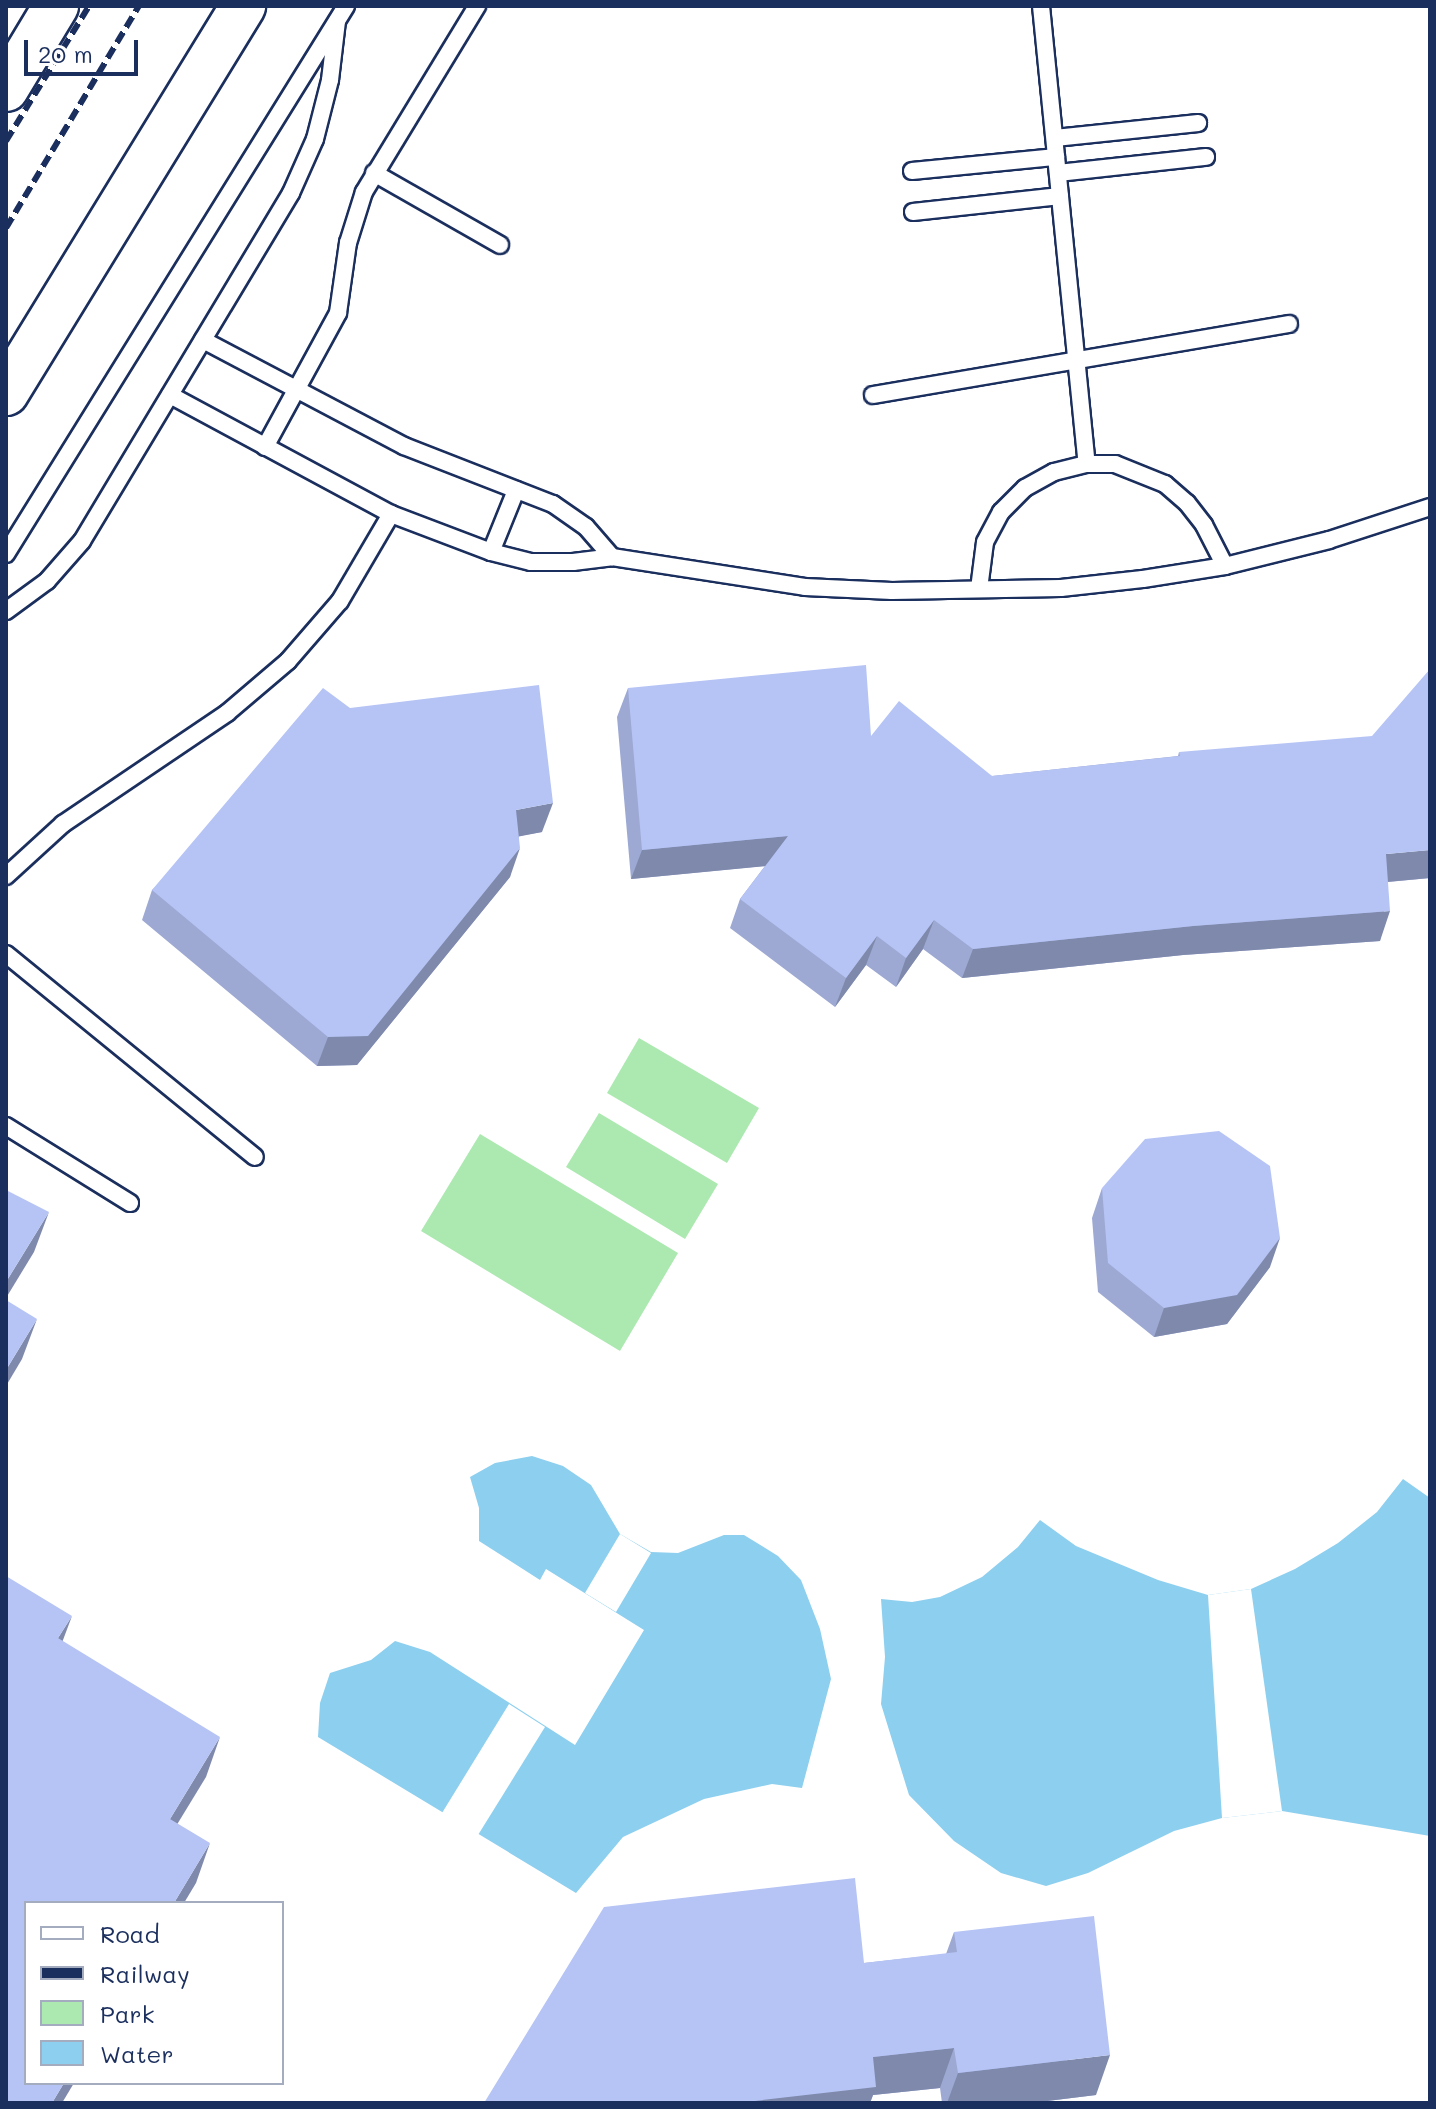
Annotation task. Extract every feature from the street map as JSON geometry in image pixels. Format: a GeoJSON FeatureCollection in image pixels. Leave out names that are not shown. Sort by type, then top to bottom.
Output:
{"type":"FeatureCollection","features":[{"type":"Feature","properties":{"kind":"street"},"geometry":{"type":"LineString","coordinates":[[6,89],[56,6]]}},
{"type":"Feature","properties":{"kind":"street"},"geometry":{"type":"LineString","coordinates":[[6,393],[243,6]]}},
{"type":"Feature","properties":{"kind":"lane"},"geometry":{"type":"LineString","coordinates":[[6,554],[346,6]]}},
{"type":"Feature","properties":{"kind":"lane"},"geometry":{"type":"LineString","coordinates":[[265,447],[338,313],[348,243],[356,214],[374,173],[477,6]]}},
{"type":"Feature","properties":{"kind":"lane"},"geometry":{"type":"LineString","coordinates":[[1041,6],[1087,464]]}},
{"type":"Feature","properties":{"kind":"lane"},"geometry":{"type":"LineString","coordinates":[[6,611],[47,581],[82,541],[291,193],[315,139],[330,80],[337,21]]}},
{"type":"Feature","properties":{"kind":"lane"},"geometry":{"type":"LineString","coordinates":[[1055,138],[1198,123]]}},
{"type":"Feature","properties":{"kind":"lane"},"geometry":{"type":"LineString","coordinates":[[912,171],[1206,157]]}},
{"type":"Feature","properties":{"kind":"lane"},"geometry":{"type":"LineString","coordinates":[[374,173],[500,245]]}},
{"type":"Feature","properties":{"kind":"lane"},"geometry":{"type":"LineString","coordinates":[[913,212],[1060,196]]}},
{"type":"Feature","properties":{"kind":"lane"},"geometry":{"type":"LineString","coordinates":[[873,395],[1289,324]]}},
{"type":"Feature","properties":{"kind":"lane"},"geometry":{"type":"LineString","coordinates":[[203,340],[404,446],[553,504],[575,519],[612,557]]}},
{"type":"Feature","properties":{"kind":"lane"},"geometry":{"type":"LineString","coordinates":[[170,395],[391,514],[491,552],[531,562],[573,562],[612,557],[805,587],[892,591],[1061,588],[1225,566],[1329,540],[1430,507]]}},
{"type":"Feature","properties":{"kind":"lane"},"geometry":{"type":"LineString","coordinates":[[979,589],[985,542],[1001,512],[1035,483],[1054,472],[1087,464],[1115,464],[1165,484],[1187,503],[1204,525],[1225,566]]}},
{"type":"Feature","properties":{"kind":"lane"},"geometry":{"type":"LineString","coordinates":[[491,552],[516,490]]}},
{"type":"Feature","properties":{"kind":"lane"},"geometry":{"type":"LineString","coordinates":[[6,876],[63,824],[227,713],[288,661],[340,601],[391,514]]}},
{"type":"Feature","properties":{"kind":"lane"},"geometry":{"type":"LineString","coordinates":[[6,954],[255,1157]]}},
{"type":"Feature","properties":{"kind":"lane"},"geometry":{"type":"LineString","coordinates":[[6,1126],[130,1203]]}},
{"type":"Feature","properties":{"kind":"green space"},"geometry":{"type":"Polygon","coordinates":[[[639,1038],[759,1108],[727,1163],[607,1093],[639,1038]]]}},
{"type":"Feature","properties":{"kind":"green space"},"geometry":{"type":"Polygon","coordinates":[[[599,1113],[718,1184],[685,1239],[566,1167],[599,1113]]]}},
{"type":"Feature","properties":{"kind":"green space"},"geometry":{"type":"Polygon","coordinates":[[[480,1134],[678,1253],[620,1351],[421,1231],[480,1134]]]}},
{"type":"Feature","properties":{"kind":"water"},"geometry":{"type":"Polygon","coordinates":[[[532,1456],[563,1466],[591,1485],[620,1534],[651,1552],[678,1553],[724,1535],[744,1535],[778,1556],[801,1580],[820,1629],[831,1679],[802,1788],[772,1784],[704,1799],[623,1837],[576,1893],[318,1737],[320,1703],[330,1673],[371,1660],[395,1641],[430,1652],[575,1745],[644,1630],[546,1569],[540,1580],[479,1541],[479,1508],[470,1477],[495,1463],[532,1456]]]}},
{"type":"Feature","properties":{"kind":"water"},"geometry":{"type":"Polygon","coordinates":[[[1403,1479],[1430,1498],[1430,1836],[1282,1811],[1222,1818],[1174,1831],[1088,1873],[1046,1886],[1001,1873],[954,1841],[909,1795],[881,1704],[885,1657],[881,1599],[912,1602],[940,1597],[982,1577],[1018,1547],[1040,1520],[1076,1546],[1158,1580],[1208,1595],[1251,1589],[1295,1569],[1338,1543],[1377,1512],[1403,1479]]]}},
{"type":"Feature","properties":{"kind":"pier"},"geometry":{"type":"Polygon","coordinates":[[[620,1534],[651,1553],[616,1612],[585,1593],[620,1534]]]}},
{"type":"Feature","properties":{"kind":"pier"},"geometry":{"type":"Polygon","coordinates":[[[1251,1589],[1282,1811],[1222,1818],[1208,1595],[1251,1589]]]}},
{"type":"Feature","properties":{"kind":"pier"},"geometry":{"type":"Polygon","coordinates":[[[509,1704],[545,1727],[478,1835],[442,1813],[509,1704]]]}},
{"type":"Feature","properties":{"kind":"building"},"geometry":{"type":"Polygon","coordinates":[[[866,665],[871,736],[899,701],[992,776],[1180,756],[1179,752],[1372,736],[1430,669],[1430,850],[1386,854],[1390,911],[1193,926],[973,949],[934,920],[906,958],[877,936],[846,978],[740,899],[788,836],[642,850],[628,688],[866,665]]]}},
{"type":"Feature","properties":{"kind":"building"},"geometry":{"type":"Polygon","coordinates":[[[539,685],[553,803],[516,810],[520,848],[368,1036],[328,1037],[152,890],[323,688],[350,708],[539,685]]]}},
{"type":"Feature","properties":{"kind":"building"},"geometry":{"type":"Polygon","coordinates":[[[1219,1131],[1270,1166],[1280,1238],[1237,1295],[1164,1308],[1108,1263],[1102,1188],[1145,1139],[1219,1131]]]}},
{"type":"Feature","properties":{"kind":"building"},"geometry":{"type":"Polygon","coordinates":[[[6,1190],[49,1212],[6,1282],[6,1190]]]}},
{"type":"Feature","properties":{"kind":"building"},"geometry":{"type":"Polygon","coordinates":[[[6,1300],[37,1319],[6,1370],[6,1300]]]}},
{"type":"Feature","properties":{"kind":"building"},"geometry":{"type":"Polygon","coordinates":[[[6,1576],[72,1616],[58,1638],[220,1737],[170,1819],[210,1843],[175,1901],[24,1901],[24,2085],[63,2085],[52,2103],[6,2103],[6,1576]]]}},
{"type":"Feature","properties":{"kind":"building"},"geometry":{"type":"Polygon","coordinates":[[[855,1878],[864,1963],[957,1952],[954,1932],[1094,1916],[1110,2055],[958,2073],[954,2048],[873,2057],[876,2087],[737,2103],[484,2103],[604,1907],[855,1878]]]}},
{"type":"Feature","properties":{"kind":"railway"},"geometry":{"type":"LineString","coordinates":[[6,141],[89,6]]}},
{"type":"Feature","properties":{"kind":"railway"},"geometry":{"type":"LineString","coordinates":[[6,228],[139,6]]}}]}
